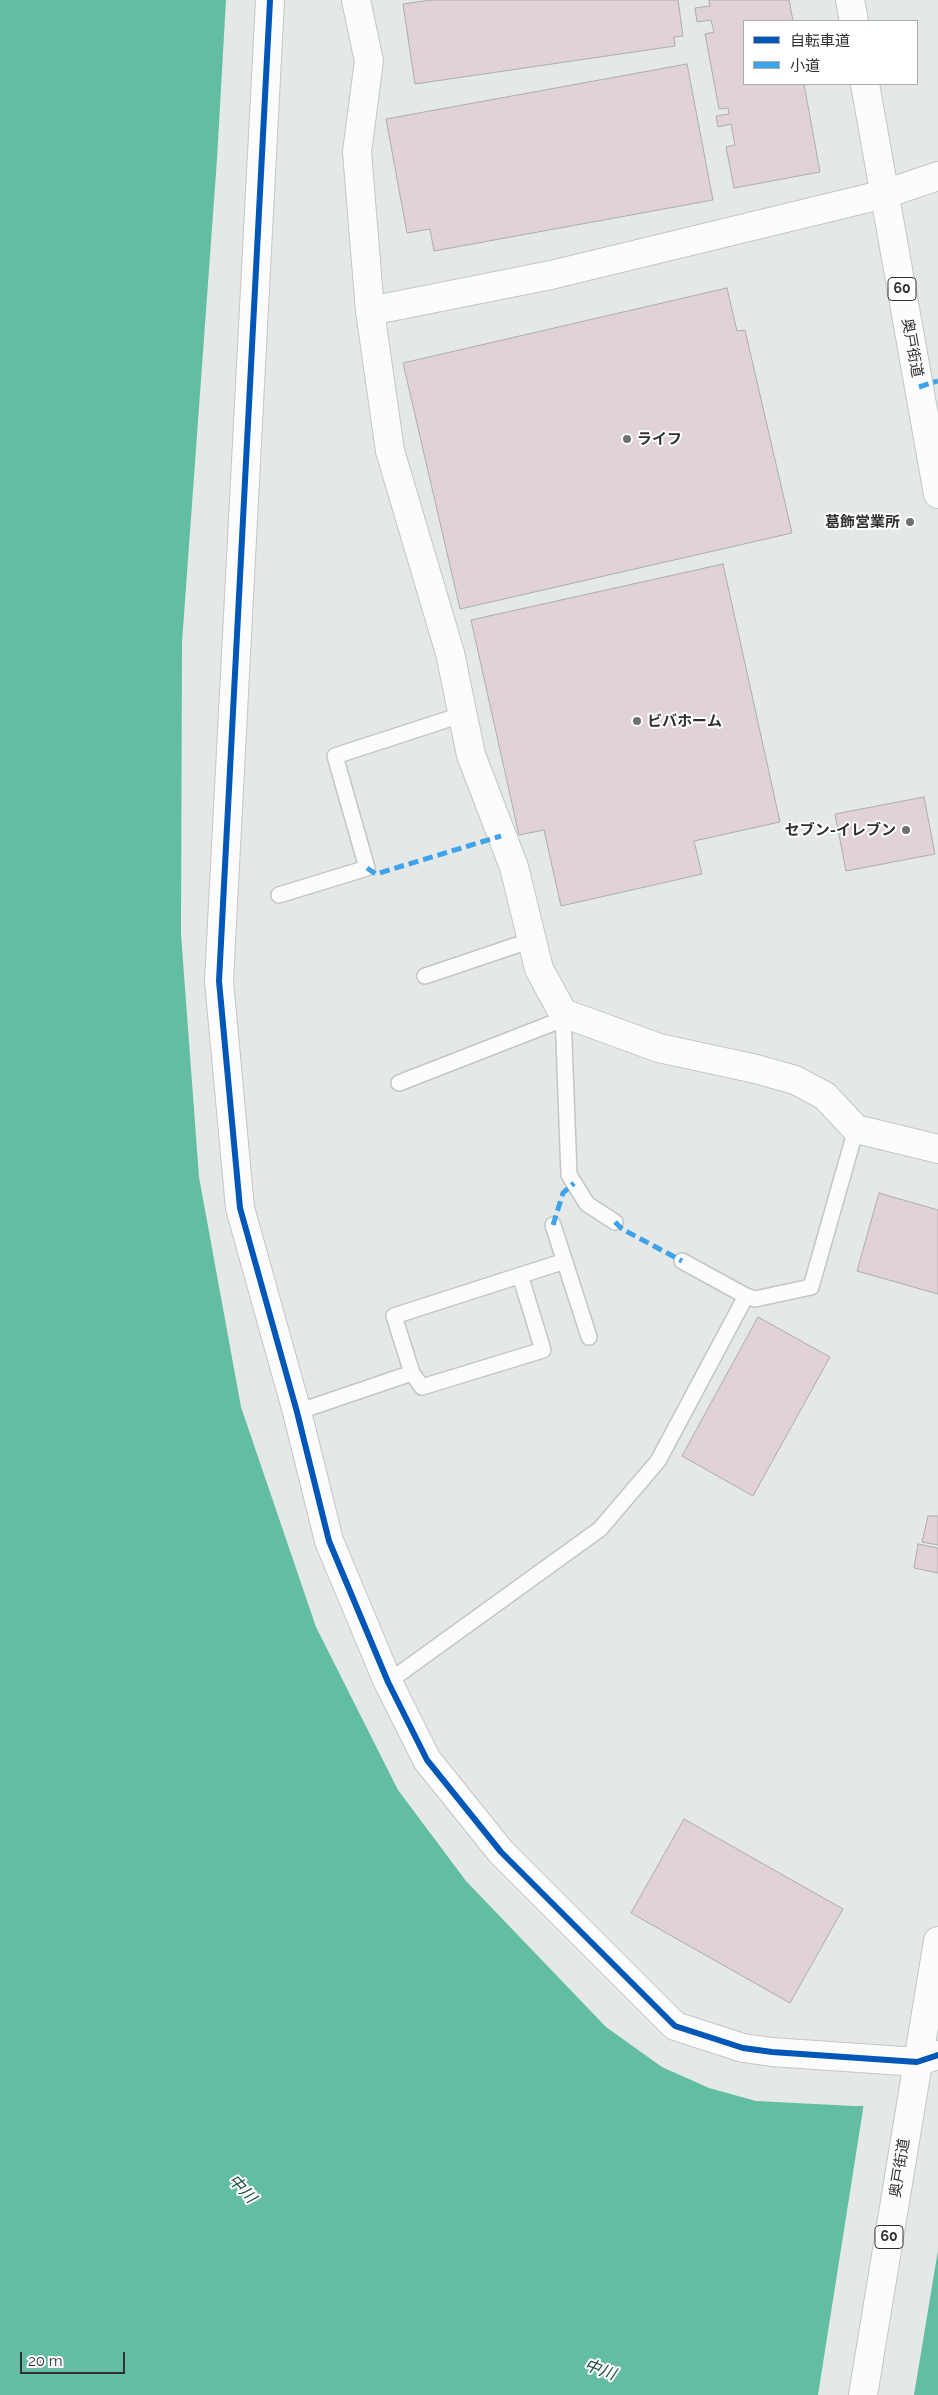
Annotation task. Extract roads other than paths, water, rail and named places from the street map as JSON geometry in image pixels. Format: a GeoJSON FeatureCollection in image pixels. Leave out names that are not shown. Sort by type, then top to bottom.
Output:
{"type":"FeatureCollection","features":[{"type":"Feature","properties":{"kind":"street"},"geometry":{"type":"LineString","coordinates":[[270,0],[219,981],[240,1208],[297,1412],[329,1541],[388,1682],[427,1760],[501,1852],[675,2026],[743,2048],[923,2065]]}},
{"type":"Feature","properties":{"kind":"street"},"geometry":{"type":"LineString","coordinates":[[356,0],[369,61],[357,152],[370,311],[390,450],[450,654],[461,715],[472,755],[514,867],[539,968],[564,1013],[659,1048],[756,1069],[795,1080],[825,1096],[856,1129],[938,1149]]}},
{"type":"Feature","properties":{"kind":"street"},"geometry":{"type":"LineString","coordinates":[[850,0],[854,20]]}},
{"type":"Feature","properties":{"kind":"street","name":"奥戸街道"},"geometry":{"type":"LineString","coordinates":[[865,85],[938,492]]}},
{"type":"Feature","properties":{"kind":"street"},"geometry":{"type":"LineString","coordinates":[[370,311],[551,275],[885,194],[938,176]]}},
{"type":"Feature","properties":{"kind":"street","name":"奥戸街道"},"geometry":{"type":"LineString","coordinates":[[863,2395],[923,2065],[938,1941]]}},
{"type":"Feature","properties":{"kind":"lane"},"geometry":{"type":"LineString","coordinates":[[279,895],[368,868],[335,756],[461,715]]}},
{"type":"Feature","properties":{"kind":"lane"},"geometry":{"type":"LineString","coordinates":[[425,976],[532,940]]}},
{"type":"Feature","properties":{"kind":"lane"},"geometry":{"type":"LineString","coordinates":[[399,1083],[553,1023],[564,1013]]}},
{"type":"Feature","properties":{"kind":"lane"},"geometry":{"type":"LineString","coordinates":[[564,1013],[569,1175],[587,1204],[616,1222]]}},
{"type":"Feature","properties":{"kind":"lane"},"geometry":{"type":"LineString","coordinates":[[682,1260],[746,1296],[755,1299],[811,1287],[856,1129]]}},
{"type":"Feature","properties":{"kind":"lane"},"geometry":{"type":"LineString","coordinates":[[553,1225],[590,1336]]}},
{"type":"Feature","properties":{"kind":"lane"},"geometry":{"type":"LineString","coordinates":[[520,1275],[543,1350],[422,1388],[412,1373],[394,1316],[520,1275],[565,1261]]}},
{"type":"Feature","properties":{"kind":"lane"},"geometry":{"type":"LineString","coordinates":[[388,1682],[600,1528],[658,1460],[746,1296]]}},
{"type":"Feature","properties":{"kind":"lane"},"geometry":{"type":"LineString","coordinates":[[297,1412],[412,1373]]}},
{"type":"Feature","properties":{"kind":"water","name":"中川"},"geometry":{"type":"Polygon","coordinates":[[[0,0],[226,0],[217,159],[182,642],[181,934],[199,1177],[241,1407],[316,1627],[398,1790],[466,1881],[606,2027],[662,2067],[709,2088],[756,2101],[854,2106],[938,2105],[938,2395],[0,2395],[0,0]]]}},
{"type":"Feature","properties":{"kind":"place","name":"ライフ"},"geometry":{"type":"Point","coordinates":[627,439]}},
{"type":"Feature","properties":{"kind":"place","name":"葛飾営業所"},"geometry":{"type":"Point","coordinates":[910,522]}},
{"type":"Feature","properties":{"kind":"place","name":"ビバホーム"},"geometry":{"type":"Point","coordinates":[637,721]}},
{"type":"Feature","properties":{"kind":"place","name":"セブン-イレブン"},"geometry":{"type":"Point","coordinates":[906,830]}}]}
